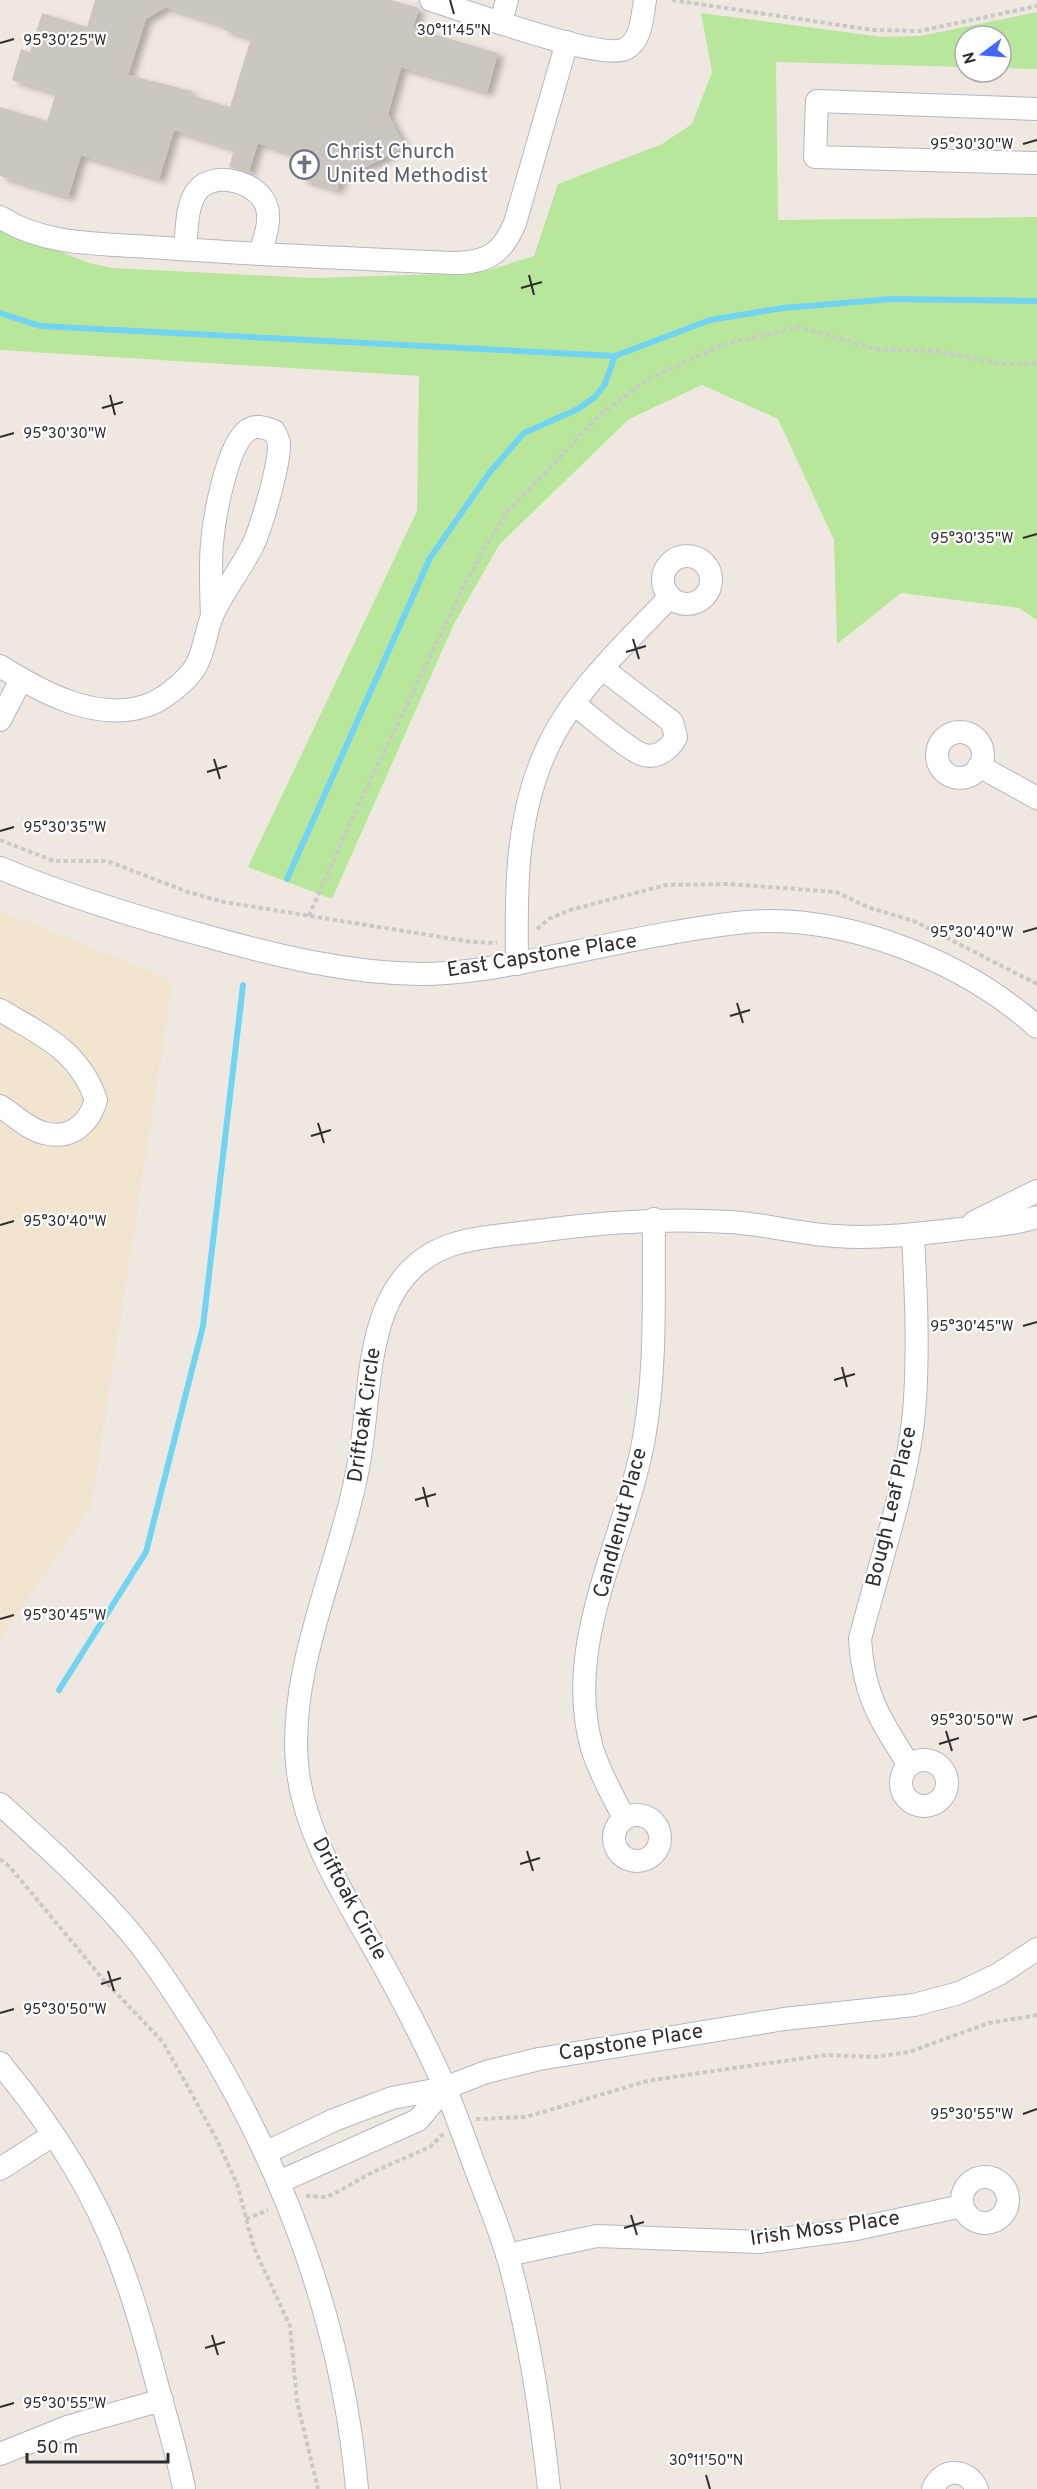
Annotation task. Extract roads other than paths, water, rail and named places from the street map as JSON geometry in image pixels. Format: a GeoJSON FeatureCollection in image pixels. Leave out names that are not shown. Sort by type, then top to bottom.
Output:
{"type":"FeatureCollection","features":[{"type":"Feature","properties":{"kind":"street"},"geometry":{"type":"LineString","coordinates":[[431,0],[504,10],[567,42],[606,52],[625,49],[636,39],[645,0]]}},
{"type":"Feature","properties":{"kind":"street"},"geometry":{"type":"LineString","coordinates":[[0,218],[18,229],[48,239],[260,254],[453,263],[486,258],[498,251],[508,240],[515,223],[567,42]]}},
{"type":"Feature","properties":{"kind":"street"},"geometry":{"type":"LineString","coordinates":[[1037,109],[817,101],[815,157],[1037,163]]}},
{"type":"Feature","properties":{"kind":"street"},"geometry":{"type":"LineString","coordinates":[[185,249],[194,196],[205,184],[223,181],[255,189],[265,201],[269,219],[260,254]]}},
{"type":"Feature","properties":{"kind":"street"},"geometry":{"type":"LineString","coordinates":[[0,666],[21,680],[83,706],[105,711],[126,711],[147,706],[177,687],[194,670],[212,617],[254,544],[276,464],[279,442],[274,431],[260,426],[249,429],[238,440],[221,495],[212,540],[212,617]]}},
{"type":"Feature","properties":{"kind":"street"},"geometry":{"type":"LineString","coordinates":[[517,964],[516,887],[523,828],[544,754],[561,722],[603,669],[670,597]]}},
{"type":"Feature","properties":{"kind":"street"},"geometry":{"type":"LineString","coordinates":[[575,705],[641,754],[657,755],[669,749],[675,737],[672,722],[603,669]]}},
{"type":"Feature","properties":{"kind":"street"},"geometry":{"type":"LineString","coordinates":[[0,720],[21,680]]}},
{"type":"Feature","properties":{"kind":"street"},"geometry":{"type":"LineString","coordinates":[[979,766],[1037,798]]}},
{"type":"Feature","properties":{"kind":"street","name":"East Capstone Place"},"geometry":{"type":"LineString","coordinates":[[0,868],[58,892],[157,923],[335,968],[422,974],[476,972],[738,923],[812,925],[882,941],[960,972],[994,993],[1037,1027]]}},
{"type":"Feature","properties":{"kind":"street"},"geometry":{"type":"LineString","coordinates":[[0,1010],[60,1046],[79,1064],[96,1100],[88,1120],[78,1130],[65,1133],[43,1133],[0,1106]]}},
{"type":"Feature","properties":{"kind":"street","name":"Driftoak Circle"},"geometry":{"type":"LineString","coordinates":[[960,1229],[1037,1191]]}},
{"type":"Feature","properties":{"kind":"street","name":"Driftoak Circle"},"geometry":{"type":"LineString","coordinates":[[549,2489],[526,2333],[507,2255],[445,2088],[397,1989],[337,1882],[315,1834],[304,1802],[297,1769],[296,1735],[305,1670],[359,1464],[377,1333],[386,1302],[410,1270],[427,1257],[450,1246],[476,1239],[654,1219],[736,1222],[836,1236],[913,1235],[1003,1225],[1037,1217]]}},
{"type":"Feature","properties":{"kind":"street","name":"Candlenut Place"},"geometry":{"type":"LineString","coordinates":[[624,1818],[592,1749],[584,1696],[585,1665],[594,1619],[644,1441],[649,1407],[654,1219]]}},
{"type":"Feature","properties":{"kind":"street","name":"Bough Leaf Place"},"geometry":{"type":"LineString","coordinates":[[909,1765],[878,1718],[861,1666],[860,1639],[908,1453],[914,1413],[916,1306],[913,1235]]}},
{"type":"Feature","properties":{"kind":"street"},"geometry":{"type":"LineString","coordinates":[[0,1804],[83,1881],[123,1925],[166,1980],[220,2066],[283,2192],[319,2293],[346,2400],[357,2489]]}},
{"type":"Feature","properties":{"kind":"street","name":"Capstone Place"},"geometry":{"type":"LineString","coordinates":[[265,2153],[334,2120],[392,2098],[445,2088],[486,2072],[539,2059],[784,2019],[914,2005],[959,1993],[999,1974],[1037,1949]]}},
{"type":"Feature","properties":{"kind":"street"},"geometry":{"type":"LineString","coordinates":[[0,2063],[53,2134],[94,2205],[117,2255],[141,2323],[184,2489]]}},
{"type":"Feature","properties":{"kind":"street","name":"Capstone Place"},"geometry":{"type":"LineString","coordinates":[[283,2192],[418,2120],[445,2088]]}},
{"type":"Feature","properties":{"kind":"street"},"geometry":{"type":"LineString","coordinates":[[0,2169],[53,2134]]}},
{"type":"Feature","properties":{"kind":"street","name":"Irish Moss Place"},"geometry":{"type":"LineString","coordinates":[[507,2255],[597,2236],[760,2242],[856,2229],[962,2206]]}},
{"type":"Feature","properties":{"kind":"street"},"geometry":{"type":"LineString","coordinates":[[0,2454],[70,2427],[162,2400]]}},
{"type":"Feature","properties":{"kind":"street"},"geometry":{"type":"LineString","coordinates":[[933,2489],[940,2478],[954,2472],[968,2476],[977,2489]]}},
{"type":"Feature","properties":{"kind":"waterway"},"geometry":{"type":"LineString","coordinates":[[287,879],[430,558],[490,472],[524,433],[578,409],[595,397],[605,384],[615,356],[710,320],[783,308],[892,299],[1037,301]]}},
{"type":"Feature","properties":{"kind":"waterway"},"geometry":{"type":"LineString","coordinates":[[0,313],[40,326],[615,356]]}},
{"type":"Feature","properties":{"kind":"waterway"},"geometry":{"type":"LineString","coordinates":[[59,1690],[146,1552],[203,1326],[243,985]]}},
{"type":"Feature","properties":{"kind":"place","name":"Christ Church United Methodist"},"geometry":{"type":"Point","coordinates":[305,164]}}]}
